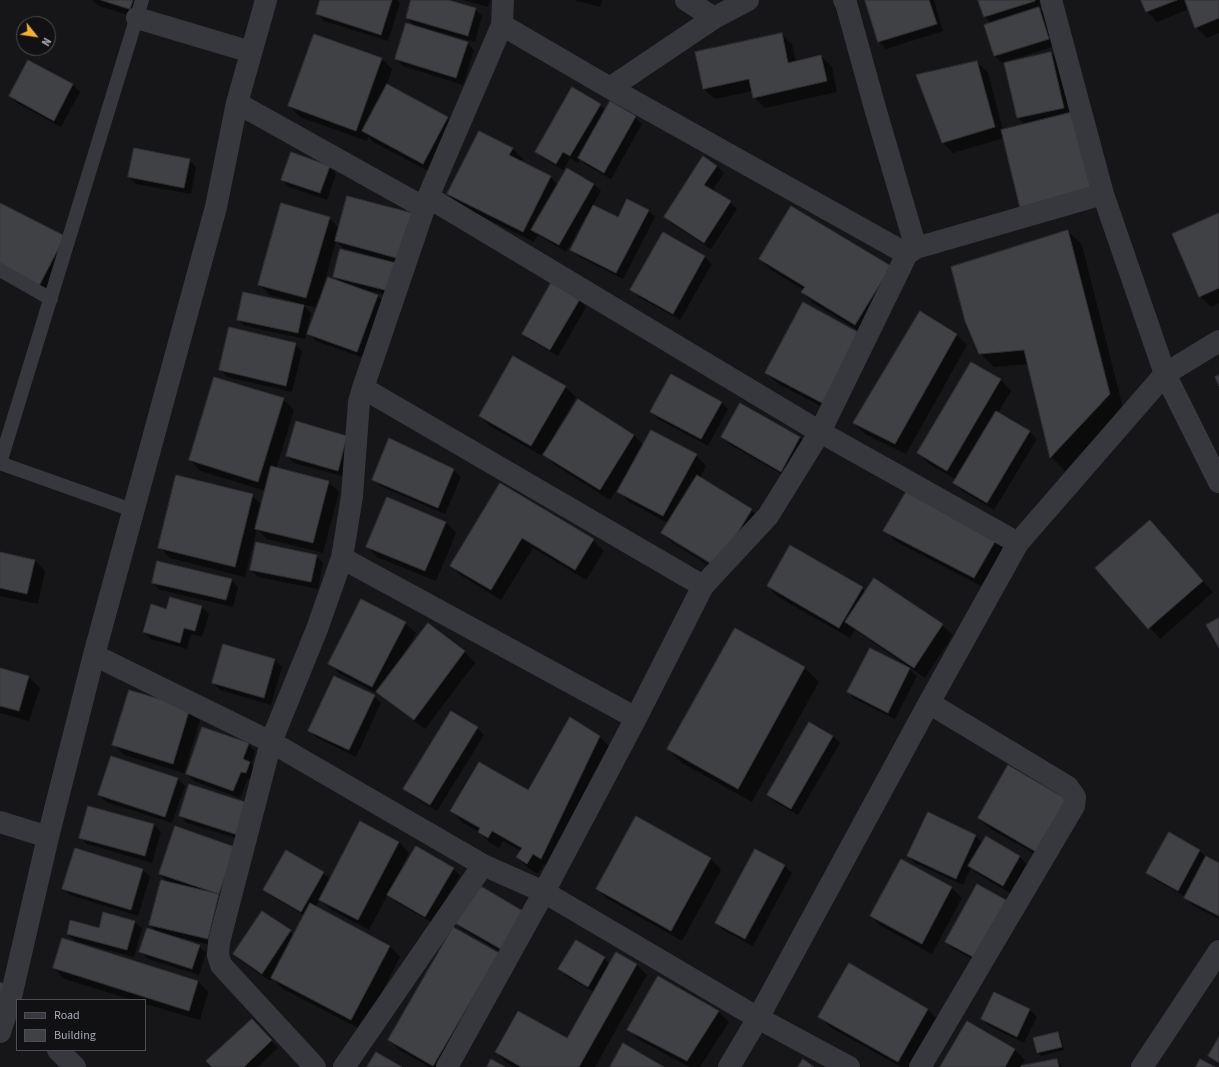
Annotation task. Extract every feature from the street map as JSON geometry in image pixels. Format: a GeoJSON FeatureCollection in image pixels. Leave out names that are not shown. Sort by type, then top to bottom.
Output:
{"type":"FeatureCollection","features":[{"type":"Feature","properties":{"kind":"street"},"geometry":{"type":"LineString","coordinates":[[0,1032],[14,1004],[48,837],[132,510],[216,207],[237,103],[266,0]]}},
{"type":"Feature","properties":{"kind":"street"},"geometry":{"type":"LineString","coordinates":[[315,1067],[221,965],[218,955],[219,942],[271,742],[317,629],[342,558],[352,496],[359,402],[363,388],[427,203],[502,25],[502,0]]}},
{"type":"Feature","properties":{"kind":"street"},"geometry":{"type":"LineString","coordinates":[[686,0],[714,18]]}},
{"type":"Feature","properties":{"kind":"street"},"geometry":{"type":"LineString","coordinates":[[610,88],[714,18],[748,0]]}},
{"type":"Feature","properties":{"kind":"street"},"geometry":{"type":"LineString","coordinates":[[447,1067],[544,892],[636,718],[703,586],[768,516],[820,432],[912,251],[875,108],[844,0]]}},
{"type":"Feature","properties":{"kind":"street"},"geometry":{"type":"LineString","coordinates":[[1051,0],[1104,194],[1165,374],[1219,482]]}},
{"type":"Feature","properties":{"kind":"street"},"geometry":{"type":"LineString","coordinates":[[139,9],[251,52]]}},
{"type":"Feature","properties":{"kind":"street"},"geometry":{"type":"LineString","coordinates":[[502,25],[610,88],[912,251],[1104,194]]}},
{"type":"Feature","properties":{"kind":"street"},"geometry":{"type":"LineString","coordinates":[[237,103],[427,203],[820,432],[1018,543]]}},
{"type":"Feature","properties":{"kind":"street"},"geometry":{"type":"LineString","coordinates":[[730,1067],[1018,543],[1165,374],[1219,341]]}},
{"type":"Feature","properties":{"kind":"street"},"geometry":{"type":"LineString","coordinates":[[363,388],[703,586]]}},
{"type":"Feature","properties":{"kind":"street"},"geometry":{"type":"LineString","coordinates":[[342,558],[636,718]]}},
{"type":"Feature","properties":{"kind":"street"},"geometry":{"type":"LineString","coordinates":[[94,655],[271,742],[483,865],[544,892],[758,1018],[849,1067]]}},
{"type":"Feature","properties":{"kind":"street"},"geometry":{"type":"LineString","coordinates":[[920,1067],[1074,806],[1075,797],[1068,787],[929,703]]}},
{"type":"Feature","properties":{"kind":"street"},"geometry":{"type":"LineString","coordinates":[[0,822],[48,837]]}},
{"type":"Feature","properties":{"kind":"street"},"geometry":{"type":"LineString","coordinates":[[344,1067],[483,865]]}},
{"type":"Feature","properties":{"kind":"street"},"geometry":{"type":"LineString","coordinates":[[1142,1067],[1219,951]]}},
{"type":"Feature","properties":{"kind":"street"},"geometry":{"type":"LineString","coordinates":[[59,1051],[75,1067]]}},
{"type":"Feature","properties":{"kind":"lane"},"geometry":{"type":"LineString","coordinates":[[132,510],[0,463],[139,9]]}},
{"type":"Feature","properties":{"kind":"lane"},"geometry":{"type":"LineString","coordinates":[[0,270],[51,299]]}},
{"type":"Feature","properties":{"kind":"building"},"geometry":{"type":"Polygon","coordinates":[[[101,0],[133,0],[130,9],[101,0]]]}},
{"type":"Feature","properties":{"kind":"building"},"geometry":{"type":"Polygon","coordinates":[[[320,0],[392,0],[381,35],[316,14],[320,0]]]}},
{"type":"Feature","properties":{"kind":"building"},"geometry":{"type":"Polygon","coordinates":[[[411,0],[448,0],[476,8],[468,36],[406,18],[411,0]]]}},
{"type":"Feature","properties":{"kind":"building"},"geometry":{"type":"Polygon","coordinates":[[[865,0],[929,0],[937,24],[878,42],[865,0]]]}},
{"type":"Feature","properties":{"kind":"building"},"geometry":{"type":"Polygon","coordinates":[[[978,0],[1035,0],[1035,1],[984,17],[978,0]]]}},
{"type":"Feature","properties":{"kind":"building"},"geometry":{"type":"Polygon","coordinates":[[[1141,0],[1177,0],[1146,12],[1141,0]]]}},
{"type":"Feature","properties":{"kind":"building"},"geometry":{"type":"Polygon","coordinates":[[[1185,0],[1219,0],[1219,18],[1195,28],[1185,0]]]}},
{"type":"Feature","properties":{"kind":"building"},"geometry":{"type":"Polygon","coordinates":[[[1039,7],[1049,39],[994,56],[984,25],[1039,7]]]}},
{"type":"Feature","properties":{"kind":"building"},"geometry":{"type":"Polygon","coordinates":[[[406,23],[468,42],[456,78],[395,59],[406,23]]]}},
{"type":"Feature","properties":{"kind":"building"},"geometry":{"type":"Polygon","coordinates":[[[782,33],[788,63],[821,55],[827,81],[753,98],[749,79],[703,89],[695,52],[782,33]]]}},
{"type":"Feature","properties":{"kind":"building"},"geometry":{"type":"Polygon","coordinates":[[[314,34],[382,58],[356,131],[288,106],[314,34]]]}},
{"type":"Feature","properties":{"kind":"building"},"geometry":{"type":"Polygon","coordinates":[[[1051,52],[1064,108],[1017,118],[1004,63],[1051,52]]]}},
{"type":"Feature","properties":{"kind":"building"},"geometry":{"type":"Polygon","coordinates":[[[28,60],[73,84],[54,121],[9,96],[28,60]]]}},
{"type":"Feature","properties":{"kind":"building"},"geometry":{"type":"Polygon","coordinates":[[[977,61],[995,127],[942,143],[916,75],[977,61]]]}},
{"type":"Feature","properties":{"kind":"building"},"geometry":{"type":"Polygon","coordinates":[[[387,84],[448,117],[423,164],[362,131],[387,84]]]}},
{"type":"Feature","properties":{"kind":"building"},"geometry":{"type":"Polygon","coordinates":[[[572,87],[601,104],[570,156],[563,152],[556,164],[535,152],[572,87]]]}},
{"type":"Feature","properties":{"kind":"building"},"geometry":{"type":"Polygon","coordinates":[[[610,101],[636,116],[604,173],[578,158],[610,101]]]}},
{"type":"Feature","properties":{"kind":"building"},"geometry":{"type":"Polygon","coordinates":[[[1073,112],[1092,190],[1020,208],[1001,130],[1073,112]]]}},
{"type":"Feature","properties":{"kind":"building"},"geometry":{"type":"Polygon","coordinates":[[[479,131],[513,148],[509,155],[551,176],[523,232],[447,194],[479,131]]]}},
{"type":"Feature","properties":{"kind":"building"},"geometry":{"type":"Polygon","coordinates":[[[134,148],[190,159],[184,188],[128,177],[134,148]]]}},
{"type":"Feature","properties":{"kind":"building"},"geometry":{"type":"Polygon","coordinates":[[[291,152],[330,166],[320,193],[281,180],[291,152]]]}},
{"type":"Feature","properties":{"kind":"building"},"geometry":{"type":"Polygon","coordinates":[[[703,156],[717,166],[704,185],[731,201],[704,243],[664,217],[703,156]]]}},
{"type":"Feature","properties":{"kind":"building"},"geometry":{"type":"Polygon","coordinates":[[[567,168],[594,184],[559,245],[531,230],[567,168]]]}},
{"type":"Feature","properties":{"kind":"building"},"geometry":{"type":"Polygon","coordinates":[[[347,196],[412,213],[400,259],[335,241],[347,196]]]}},
{"type":"Feature","properties":{"kind":"building"},"geometry":{"type":"Polygon","coordinates":[[[627,199],[649,210],[616,273],[570,250],[593,205],[618,217],[627,199]]]}},
{"type":"Feature","properties":{"kind":"building"},"geometry":{"type":"Polygon","coordinates":[[[0,203],[65,236],[39,286],[0,267],[0,203]]]}},
{"type":"Feature","properties":{"kind":"building"},"geometry":{"type":"Polygon","coordinates":[[[281,203],[330,217],[306,298],[258,285],[281,203]]]}},
{"type":"Feature","properties":{"kind":"building"},"geometry":{"type":"Polygon","coordinates":[[[791,206],[891,266],[855,325],[801,292],[805,287],[759,259],[791,206]]]}},
{"type":"Feature","properties":{"kind":"building"},"geometry":{"type":"Polygon","coordinates":[[[1219,213],[1219,288],[1199,297],[1172,234],[1219,213]]]}},
{"type":"Feature","properties":{"kind":"building"},"geometry":{"type":"Polygon","coordinates":[[[1068,230],[1110,394],[1050,458],[1024,350],[979,354],[965,321],[951,267],[1068,230]]]}},
{"type":"Feature","properties":{"kind":"building"},"geometry":{"type":"Polygon","coordinates":[[[663,232],[705,256],[673,314],[630,290],[663,232]]]}},
{"type":"Feature","properties":{"kind":"building"},"geometry":{"type":"Polygon","coordinates":[[[340,249],[396,263],[389,291],[333,277],[340,249]]]}},
{"type":"Feature","properties":{"kind":"building"},"geometry":{"type":"Polygon","coordinates":[[[328,277],[378,295],[357,352],[307,334],[328,277]]]}},
{"type":"Feature","properties":{"kind":"building"},"geometry":{"type":"Polygon","coordinates":[[[551,283],[580,299],[550,350],[522,334],[551,283]]]}},
{"type":"Feature","properties":{"kind":"building"},"geometry":{"type":"Polygon","coordinates":[[[243,292],[304,305],[298,333],[237,320],[243,292]]]}},
{"type":"Feature","properties":{"kind":"building"},"geometry":{"type":"Polygon","coordinates":[[[803,302],[863,335],[826,405],[765,373],[803,302]]]}},
{"type":"Feature","properties":{"kind":"building"},"geometry":{"type":"Polygon","coordinates":[[[920,311],[957,334],[895,444],[853,423],[920,311]]]}},
{"type":"Feature","properties":{"kind":"building"},"geometry":{"type":"Polygon","coordinates":[[[229,327],[296,343],[286,386],[219,370],[229,327]]]}},
{"type":"Feature","properties":{"kind":"building"},"geometry":{"type":"Polygon","coordinates":[[[513,356],[566,386],[531,446],[479,416],[513,356]]]}},
{"type":"Feature","properties":{"kind":"building"},"geometry":{"type":"Polygon","coordinates":[[[971,362],[1001,379],[947,471],[917,453],[971,362]]]}},
{"type":"Feature","properties":{"kind":"building"},"geometry":{"type":"Polygon","coordinates":[[[671,374],[722,402],[701,439],[650,412],[671,374]]]}},
{"type":"Feature","properties":{"kind":"building"},"geometry":{"type":"Polygon","coordinates":[[[1219,375],[1219,386],[1215,377],[1219,375]]]}},
{"type":"Feature","properties":{"kind":"building"},"geometry":{"type":"Polygon","coordinates":[[[214,377],[284,398],[258,482],[189,460],[214,377]]]}},
{"type":"Feature","properties":{"kind":"building"},"geometry":{"type":"Polygon","coordinates":[[[578,399],[634,435],[600,490],[543,455],[578,399]]]}},
{"type":"Feature","properties":{"kind":"building"},"geometry":{"type":"Polygon","coordinates":[[[740,403],[800,437],[781,472],[721,437],[740,403]]]}},
{"type":"Feature","properties":{"kind":"building"},"geometry":{"type":"Polygon","coordinates":[[[996,411],[1030,431],[987,503],[953,483],[996,411]]]}},
{"type":"Feature","properties":{"kind":"building"},"geometry":{"type":"Polygon","coordinates":[[[296,421],[347,436],[338,471],[286,456],[296,421]]]}},
{"type":"Feature","properties":{"kind":"building"},"geometry":{"type":"Polygon","coordinates":[[[651,430],[697,454],[663,516],[617,492],[651,430]]]}},
{"type":"Feature","properties":{"kind":"building"},"geometry":{"type":"Polygon","coordinates":[[[389,438],[454,469],[438,508],[372,480],[389,438]]]}},
{"type":"Feature","properties":{"kind":"building"},"geometry":{"type":"Polygon","coordinates":[[[271,466],[329,481],[313,543],[255,529],[271,466]]]}},
{"type":"Feature","properties":{"kind":"building"},"geometry":{"type":"Polygon","coordinates":[[[176,475],[253,494],[235,567],[158,548],[176,475]]]}},
{"type":"Feature","properties":{"kind":"building"},"geometry":{"type":"Polygon","coordinates":[[[697,475],[752,509],[717,567],[661,533],[697,475]]]}},
{"type":"Feature","properties":{"kind":"building"},"geometry":{"type":"Polygon","coordinates":[[[500,483],[594,539],[575,570],[522,538],[491,590],[450,566],[500,483]]]}},
{"type":"Feature","properties":{"kind":"building"},"geometry":{"type":"Polygon","coordinates":[[[909,487],[996,540],[974,578],[883,531],[909,487]]]}},
{"type":"Feature","properties":{"kind":"building"},"geometry":{"type":"Polygon","coordinates":[[[387,497],[446,522],[425,571],[366,547],[387,497]]]}},
{"type":"Feature","properties":{"kind":"building"},"geometry":{"type":"Polygon","coordinates":[[[1150,520],[1203,581],[1148,629],[1095,568],[1150,520]]]}},
{"type":"Feature","properties":{"kind":"building"},"geometry":{"type":"Polygon","coordinates":[[[256,542],[317,555],[311,582],[250,570],[256,542]]]}},
{"type":"Feature","properties":{"kind":"building"},"geometry":{"type":"Polygon","coordinates":[[[790,545],[863,587],[839,628],[767,586],[790,545]]]}},
{"type":"Feature","properties":{"kind":"building"},"geometry":{"type":"Polygon","coordinates":[[[0,552],[35,560],[27,594],[0,588],[0,552]]]}},
{"type":"Feature","properties":{"kind":"building"},"geometry":{"type":"Polygon","coordinates":[[[157,561],[232,579],[226,600],[152,583],[157,561]]]}},
{"type":"Feature","properties":{"kind":"building"},"geometry":{"type":"Polygon","coordinates":[[[874,578],[943,624],[914,668],[845,622],[874,578]]]}},
{"type":"Feature","properties":{"kind":"building"},"geometry":{"type":"Polygon","coordinates":[[[170,597],[202,606],[195,631],[184,628],[180,643],[143,632],[151,604],[166,609],[170,597]]]}},
{"type":"Feature","properties":{"kind":"building"},"geometry":{"type":"Polygon","coordinates":[[[361,599],[406,622],[372,687],[328,664],[361,599]]]}},
{"type":"Feature","properties":{"kind":"building"},"geometry":{"type":"Polygon","coordinates":[[[1219,618],[1219,648],[1206,625],[1219,618]]]}},
{"type":"Feature","properties":{"kind":"building"},"geometry":{"type":"Polygon","coordinates":[[[428,623],[465,651],[414,720],[376,692],[428,623]]]}},
{"type":"Feature","properties":{"kind":"building"},"geometry":{"type":"Polygon","coordinates":[[[735,628],[805,667],[738,789],[667,749],[735,628]]]}},
{"type":"Feature","properties":{"kind":"building"},"geometry":{"type":"Polygon","coordinates":[[[223,644],[275,659],[264,698],[212,683],[223,644]]]}},
{"type":"Feature","properties":{"kind":"building"},"geometry":{"type":"Polygon","coordinates":[[[870,648],[910,668],[888,713],[847,692],[870,648]]]}},
{"type":"Feature","properties":{"kind":"building"},"geometry":{"type":"Polygon","coordinates":[[[0,668],[29,676],[19,711],[0,706],[0,668]]]}},
{"type":"Feature","properties":{"kind":"building"},"geometry":{"type":"Polygon","coordinates":[[[334,676],[375,695],[349,750],[308,731],[334,676]]]}},
{"type":"Feature","properties":{"kind":"building"},"geometry":{"type":"Polygon","coordinates":[[[129,690],[190,708],[173,764],[112,745],[129,690]]]}},
{"type":"Feature","properties":{"kind":"building"},"geometry":{"type":"Polygon","coordinates":[[[451,711],[478,727],[430,805],[403,789],[451,711]]]}},
{"type":"Feature","properties":{"kind":"building"},"geometry":{"type":"Polygon","coordinates":[[[570,717],[600,736],[541,859],[533,854],[527,864],[516,857],[522,848],[492,831],[488,838],[478,832],[480,828],[450,811],[479,762],[528,790],[570,717]]]}},
{"type":"Feature","properties":{"kind":"building"},"geometry":{"type":"Polygon","coordinates":[[[809,722],[833,736],[791,809],[767,795],[809,722]]]}},
{"type":"Feature","properties":{"kind":"building"},"geometry":{"type":"Polygon","coordinates":[[[202,727],[249,743],[243,759],[250,762],[246,773],[241,772],[233,791],[186,774],[202,727]]]}},
{"type":"Feature","properties":{"kind":"building"},"geometry":{"type":"Polygon","coordinates":[[[111,756],[178,778],[165,817],[98,795],[111,756]]]}},
{"type":"Feature","properties":{"kind":"building"},"geometry":{"type":"Polygon","coordinates":[[[1008,765],[1068,800],[1038,853],[978,818],[1008,765]]]}},
{"type":"Feature","properties":{"kind":"building"},"geometry":{"type":"Polygon","coordinates":[[[189,784],[248,803],[238,835],[179,816],[189,784]]]}},
{"type":"Feature","properties":{"kind":"building"},"geometry":{"type":"Polygon","coordinates":[[[88,806],[154,824],[145,856],[79,838],[88,806]]]}},
{"type":"Feature","properties":{"kind":"building"},"geometry":{"type":"Polygon","coordinates":[[[928,812],[976,835],[956,879],[907,856],[928,812]]]}},
{"type":"Feature","properties":{"kind":"building"},"geometry":{"type":"Polygon","coordinates":[[[636,816],[711,858],[671,931],[596,889],[636,816]]]}},
{"type":"Feature","properties":{"kind":"building"},"geometry":{"type":"Polygon","coordinates":[[[360,821],[399,842],[358,920],[319,900],[360,821]]]}},
{"type":"Feature","properties":{"kind":"building"},"geometry":{"type":"Polygon","coordinates":[[[175,826],[235,847],[219,894],[159,874],[175,826]]]}},
{"type":"Feature","properties":{"kind":"building"},"geometry":{"type":"Polygon","coordinates":[[[1169,832],[1200,850],[1178,891],[1146,873],[1169,832]]]}},
{"type":"Feature","properties":{"kind":"building"},"geometry":{"type":"Polygon","coordinates":[[[986,836],[1020,856],[1003,886],[968,866],[986,836]]]}},
{"type":"Feature","properties":{"kind":"building"},"geometry":{"type":"Polygon","coordinates":[[[416,846],[454,868],[425,917],[387,895],[416,846]]]}},
{"type":"Feature","properties":{"kind":"building"},"geometry":{"type":"Polygon","coordinates":[[[75,848],[143,869],[131,910],[62,889],[75,848]]]}},
{"type":"Feature","properties":{"kind":"building"},"geometry":{"type":"Polygon","coordinates":[[[755,849],[785,865],[745,939],[715,923],[755,849]]]}},
{"type":"Feature","properties":{"kind":"building"},"geometry":{"type":"Polygon","coordinates":[[[286,850],[324,872],[301,912],[263,890],[286,850]]]}},
{"type":"Feature","properties":{"kind":"building"},"geometry":{"type":"Polygon","coordinates":[[[1206,856],[1219,863],[1219,916],[1184,898],[1206,856]]]}},
{"type":"Feature","properties":{"kind":"building"},"geometry":{"type":"Polygon","coordinates":[[[901,859],[952,887],[922,944],[870,916],[901,859]]]}},
{"type":"Feature","properties":{"kind":"building"},"geometry":{"type":"Polygon","coordinates":[[[161,880],[219,894],[208,939],[149,925],[161,880]]]}},
{"type":"Feature","properties":{"kind":"building"},"geometry":{"type":"Polygon","coordinates":[[[477,884],[528,914],[506,952],[455,923],[477,884]]]}},
{"type":"Feature","properties":{"kind":"building"},"geometry":{"type":"Polygon","coordinates":[[[977,884],[1006,900],[975,958],[945,942],[977,884]]]}},
{"type":"Feature","properties":{"kind":"building"},"geometry":{"type":"Polygon","coordinates":[[[310,903],[390,946],[351,1020],[271,978],[310,903]]]}},
{"type":"Feature","properties":{"kind":"building"},"geometry":{"type":"Polygon","coordinates":[[[262,911],[291,930],[262,974],[233,954],[262,911]]]}},
{"type":"Feature","properties":{"kind":"building"},"geometry":{"type":"Polygon","coordinates":[[[103,912],[135,921],[127,950],[67,934],[70,920],[99,928],[103,912]]]}},
{"type":"Feature","properties":{"kind":"building"},"geometry":{"type":"Polygon","coordinates":[[[453,927],[499,953],[433,1066],[388,1040],[453,927]]]}},
{"type":"Feature","properties":{"kind":"building"},"geometry":{"type":"Polygon","coordinates":[[[147,928],[200,945],[192,969],[139,952],[147,928]]]}},
{"type":"Feature","properties":{"kind":"building"},"geometry":{"type":"Polygon","coordinates":[[[62,938],[198,981],[189,1011],[53,968],[62,938]]]}},
{"type":"Feature","properties":{"kind":"building"},"geometry":{"type":"Polygon","coordinates":[[[576,940],[605,957],[588,987],[558,969],[576,940]]]}},
{"type":"Feature","properties":{"kind":"building"},"geometry":{"type":"Polygon","coordinates":[[[616,952],[637,964],[579,1067],[521,1067],[495,1052],[518,1011],[567,1038],[616,952]]]}},
{"type":"Feature","properties":{"kind":"building"},"geometry":{"type":"Polygon","coordinates":[[[849,963],[928,1009],[898,1062],[818,1017],[849,963]]]}},
{"type":"Feature","properties":{"kind":"building"},"geometry":{"type":"Polygon","coordinates":[[[658,976],[719,1011],[687,1061],[627,1030],[658,976]]]}},
{"type":"Feature","properties":{"kind":"building"},"geometry":{"type":"Polygon","coordinates":[[[0,982],[6,985],[0,1000],[0,982]]]}},
{"type":"Feature","properties":{"kind":"building"},"geometry":{"type":"Polygon","coordinates":[[[994,992],[1030,1009],[1017,1037],[981,1019],[994,992]]]}},
{"type":"Feature","properties":{"kind":"building"},"geometry":{"type":"Polygon","coordinates":[[[252,1019],[272,1040],[244,1067],[212,1067],[206,1061],[252,1019]]]}},
{"type":"Feature","properties":{"kind":"building"},"geometry":{"type":"Polygon","coordinates":[[[967,1021],[1015,1049],[1005,1067],[940,1067],[967,1021]]]}},
{"type":"Feature","properties":{"kind":"building"},"geometry":{"type":"Polygon","coordinates":[[[1058,1032],[1062,1047],[1037,1053],[1033,1038],[1058,1032]]]}},
{"type":"Feature","properties":{"kind":"building"},"geometry":{"type":"Polygon","coordinates":[[[1219,1037],[1219,1063],[1208,1056],[1219,1037]]]}},
{"type":"Feature","properties":{"kind":"building"},"geometry":{"type":"Polygon","coordinates":[[[623,1043],[664,1067],[610,1067],[623,1043]]]}},
{"type":"Feature","properties":{"kind":"building"},"geometry":{"type":"Polygon","coordinates":[[[376,1052],[402,1067],[367,1067],[376,1052]]]}},
{"type":"Feature","properties":{"kind":"building"},"geometry":{"type":"Polygon","coordinates":[[[491,1059],[505,1067],[487,1067],[491,1059]]]}},
{"type":"Feature","properties":{"kind":"building"},"geometry":{"type":"Polygon","coordinates":[[[803,1059],[814,1067],[798,1067],[803,1059]]]}},
{"type":"Feature","properties":{"kind":"building"},"geometry":{"type":"Polygon","coordinates":[[[1057,1059],[1059,1067],[1021,1067],[1021,1066],[1057,1059]]]}},
{"type":"Feature","properties":{"kind":"building"},"geometry":{"type":"Polygon","coordinates":[[[1200,1059],[1215,1067],[1196,1067],[1200,1059]]]}}]}
